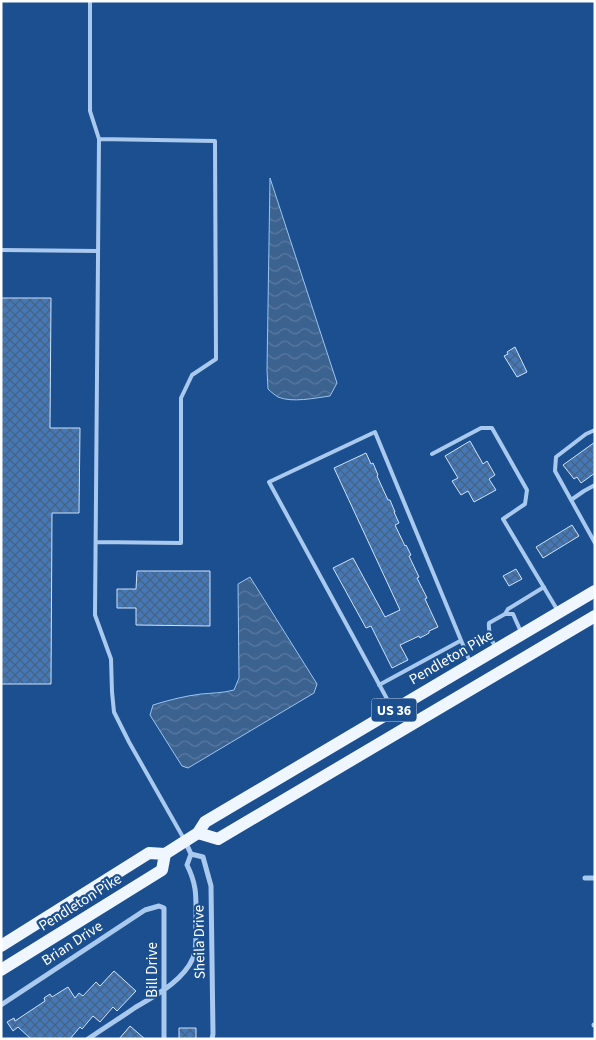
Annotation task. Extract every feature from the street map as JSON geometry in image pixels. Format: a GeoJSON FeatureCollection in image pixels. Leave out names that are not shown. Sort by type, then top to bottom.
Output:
{"type":"FeatureCollection","features":[{"type":"Feature","properties":{"kind":"main road","name":"Pendleton Pike"},"geometry":{"type":"LineString","coordinates":[[1,946],[149,853],[165,854],[198,833],[205,822],[595,591]]}},
{"type":"Feature","properties":{"kind":"main road"},"geometry":{"type":"LineString","coordinates":[[198,833],[218,838],[593,620]]}},
{"type":"Feature","properties":{"kind":"main road","name":"Pendleton Pike"},"geometry":{"type":"LineString","coordinates":[[1,970],[162,870],[165,854]]}},
{"type":"Feature","properties":{"kind":"street","name":"Sheila Drive"},"geometry":{"type":"LineString","coordinates":[[88,1039],[164,989],[179,977],[188,967],[194,956],[196,888],[187,865],[191,854],[185,841]]}},
{"type":"Feature","properties":{"kind":"street","name":"Sheila Drive"},"geometry":{"type":"LineString","coordinates":[[191,854],[203,857],[211,886],[212,1039]]}},
{"type":"Feature","properties":{"kind":"street"},"geometry":{"type":"LineString","coordinates":[[585,878],[595,878]]}},
{"type":"Feature","properties":{"kind":"street","name":"Bill Drive"},"geometry":{"type":"LineString","coordinates":[[159,906],[164,908],[164,1039]]}},
{"type":"Feature","properties":{"kind":"street","name":"Brian Drive"},"geometry":{"type":"LineString","coordinates":[[1,1005],[145,910],[159,906]]}},
{"type":"Feature","properties":{"kind":"lane"},"geometry":{"type":"LineString","coordinates":[[90,1],[90,111],[99,139],[95,615],[111,659],[114,712],[185,841]]}},
{"type":"Feature","properties":{"kind":"lane"},"geometry":{"type":"LineString","coordinates":[[96,542],[181,543],[181,398],[192,375],[216,359],[215,141],[99,139]]}},
{"type":"Feature","properties":{"kind":"lane"},"geometry":{"type":"LineString","coordinates":[[1,250],[98,251]]}},
{"type":"Feature","properties":{"kind":"lane"},"geometry":{"type":"LineString","coordinates":[[432,454],[481,428],[492,428],[527,490],[525,504],[503,519],[559,613]]}},
{"type":"Feature","properties":{"kind":"lane"},"geometry":{"type":"LineString","coordinates":[[595,430],[586,434],[556,457],[555,471],[595,543]]}},
{"type":"Feature","properties":{"kind":"lane"},"geometry":{"type":"LineString","coordinates":[[393,710],[269,482],[375,432],[470,664]]}},
{"type":"Feature","properties":{"kind":"lane"},"geometry":{"type":"LineString","coordinates":[[571,500],[595,485]]}},
{"type":"Feature","properties":{"kind":"lane"},"geometry":{"type":"LineString","coordinates":[[496,650],[488,631],[489,624],[505,614],[508,609],[544,587]]}},
{"type":"Feature","properties":{"kind":"lane"},"geometry":{"type":"LineString","coordinates":[[505,614],[513,614],[522,634]]}},
{"type":"Feature","properties":{"kind":"lane"},"geometry":{"type":"LineString","coordinates":[[380,685],[460,641]]}},
{"type":"Feature","properties":{"kind":"water"},"geometry":{"type":"Polygon","coordinates":[[[270,178],[337,383],[330,396],[290,400],[278,397],[268,389],[270,178]]]}},
{"type":"Feature","properties":{"kind":"water"},"geometry":{"type":"Polygon","coordinates":[[[250,577],[317,684],[314,693],[188,768],[182,766],[150,715],[153,705],[189,696],[234,690],[239,678],[238,584],[250,577]]]}},
{"type":"Feature","properties":{"kind":"building"},"geometry":{"type":"Polygon","coordinates":[[[1,298],[51,298],[50,428],[80,428],[79,513],[52,513],[51,684],[1,684],[1,298]]]}},
{"type":"Feature","properties":{"kind":"building"},"geometry":{"type":"Polygon","coordinates":[[[515,347],[527,372],[517,377],[504,356],[515,347]]]}},
{"type":"Feature","properties":{"kind":"building"},"geometry":{"type":"Polygon","coordinates":[[[470,441],[483,464],[487,461],[495,475],[489,479],[496,490],[474,502],[468,491],[461,495],[452,481],[458,478],[445,456],[470,441]]]}},
{"type":"Feature","properties":{"kind":"building"},"geometry":{"type":"Polygon","coordinates":[[[595,442],[595,473],[581,483],[577,477],[574,479],[563,465],[595,442]]]}},
{"type":"Feature","properties":{"kind":"building"},"geometry":{"type":"Polygon","coordinates":[[[366,453],[371,464],[373,463],[377,476],[395,512],[399,523],[395,525],[411,555],[409,556],[419,577],[417,578],[438,627],[420,638],[419,636],[400,645],[408,660],[392,668],[371,626],[366,628],[333,568],[353,558],[385,617],[400,610],[334,468],[366,453]]]}},
{"type":"Feature","properties":{"kind":"building"},"geometry":{"type":"Polygon","coordinates":[[[572,525],[579,536],[543,558],[536,547],[572,525]]]}},
{"type":"Feature","properties":{"kind":"building"},"geometry":{"type":"Polygon","coordinates":[[[516,569],[522,579],[509,586],[503,576],[516,569]]]}},
{"type":"Feature","properties":{"kind":"building"},"geometry":{"type":"Polygon","coordinates":[[[137,571],[210,571],[210,626],[136,625],[136,608],[117,608],[117,589],[136,589],[137,571]]]}},
{"type":"Feature","properties":{"kind":"building"},"geometry":{"type":"Polygon","coordinates":[[[114,971],[136,991],[117,1011],[113,1007],[100,1022],[93,1016],[70,1039],[31,1039],[18,1027],[13,1031],[7,1022],[14,1018],[15,1021],[45,1001],[44,998],[50,994],[52,997],[68,987],[75,998],[79,993],[83,996],[96,982],[100,986],[114,971]]]}},
{"type":"Feature","properties":{"kind":"building"},"geometry":{"type":"Polygon","coordinates":[[[130,1026],[145,1039],[119,1039],[130,1026]]]}},
{"type":"Feature","properties":{"kind":"building"},"geometry":{"type":"Polygon","coordinates":[[[179,1028],[196,1028],[196,1039],[179,1039],[179,1028]]]}}]}
